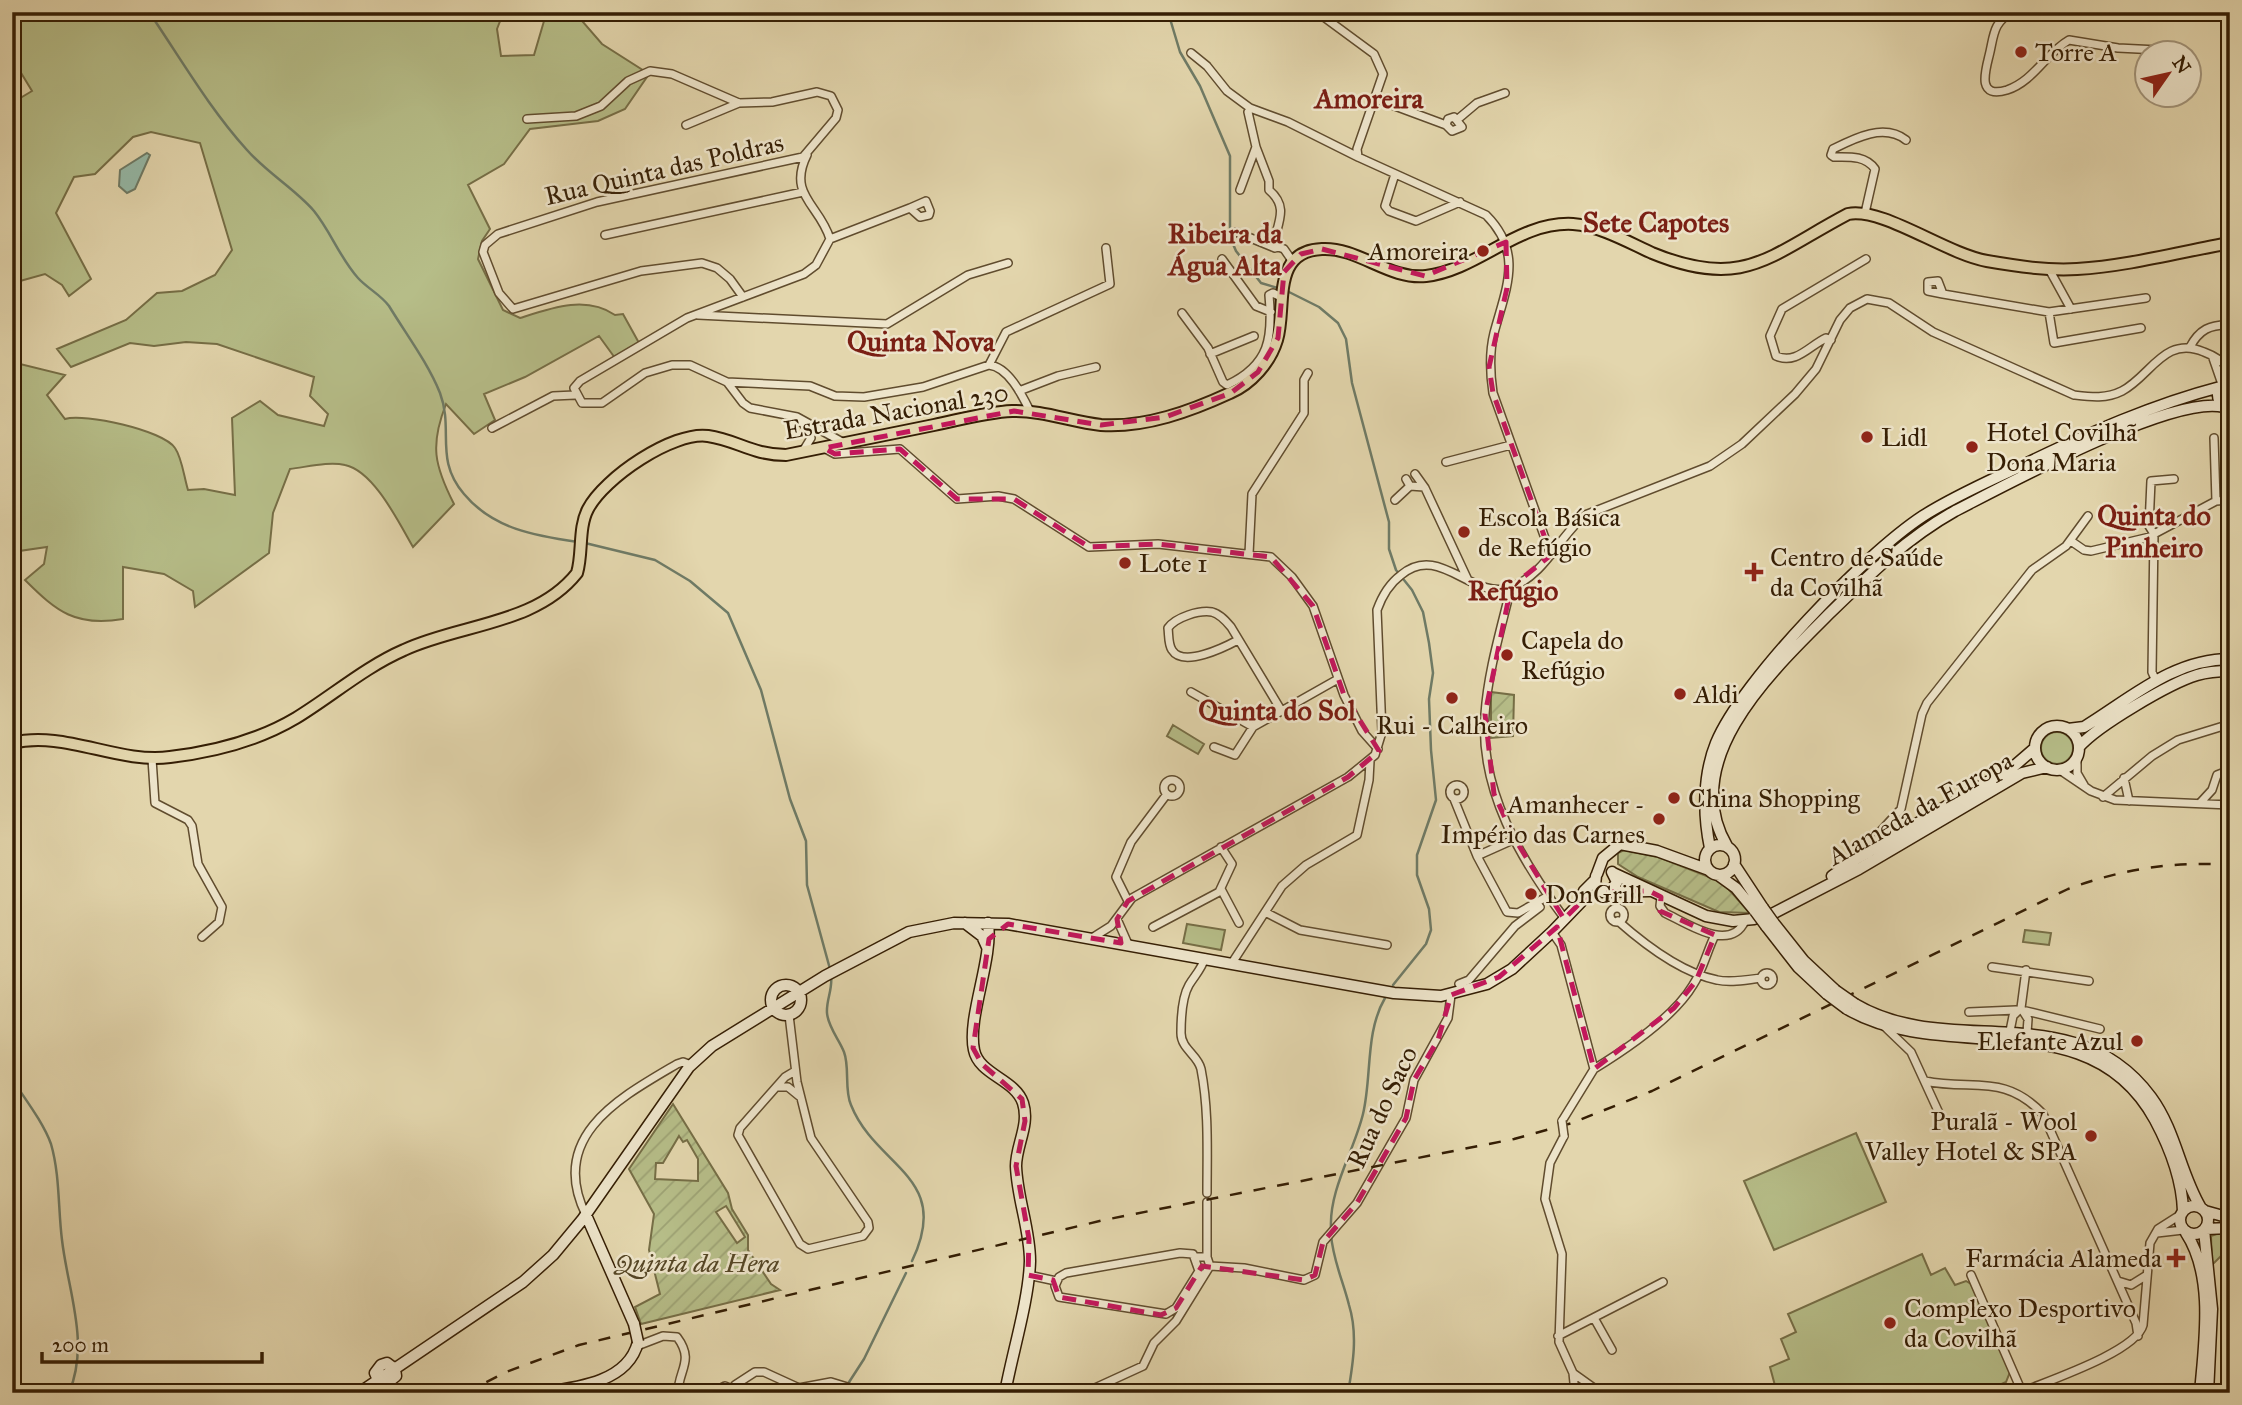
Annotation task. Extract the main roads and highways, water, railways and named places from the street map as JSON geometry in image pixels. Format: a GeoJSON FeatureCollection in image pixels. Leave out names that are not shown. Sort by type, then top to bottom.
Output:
{"type":"FeatureCollection","features":[{"type":"Feature","properties":{"kind":"main road","name":"Estrada Nacional 230"},"geometry":{"type":"LineString","coordinates":[[12,743],[52,741],[152,759],[260,737],[295,719],[392,655],[424,642],[486,625],[528,608],[571,580],[577,573],[584,519],[596,497],[660,447],[679,438],[712,436],[762,455],[818,448],[997,412],[1031,413],[1101,425],[1126,424],[1165,417],[1231,393],[1258,372],[1278,338],[1284,272],[1301,254],[1322,249],[1407,276],[1425,276],[1446,272],[1533,230],[1570,224],[1590,226],[1680,265],[1707,271],[1737,270],[1763,261],[1848,214],[1865,213],[1882,217],[1961,255],[2049,269],[2078,269],[2230,243]]}},
{"type":"Feature","properties":{"kind":"main road"},"geometry":{"type":"LineString","coordinates":[[2224,384],[2217,396],[2227,408]]}},
{"type":"Feature","properties":{"kind":"main road"},"geometry":{"type":"LineString","coordinates":[[1713,873],[1705,862],[1708,850],[1705,806],[1716,743],[1741,699],[1792,639],[1873,556],[1903,529],[1962,494],[2133,414],[2224,384]]}},
{"type":"Feature","properties":{"kind":"main road"},"geometry":{"type":"LineString","coordinates":[[1759,910],[1734,864],[1733,853],[1719,832],[1714,794],[1720,758],[1732,727],[1767,678],[1886,559],[1921,531],[1955,511],[2124,430],[2177,411],[2210,405],[2227,408]]}},
{"type":"Feature","properties":{"kind":"main road","name":"Alameda da Europa"},"geometry":{"type":"LineString","coordinates":[[1607,892],[1648,891],[1719,920],[1745,921],[1772,914],[1878,847],[2012,769],[2035,748],[2044,731],[2056,726],[2068,729],[2084,727],[2156,681],[2194,663],[2230,659]]}},
{"type":"Feature","properties":{"kind":"main road"},"geometry":{"type":"LineString","coordinates":[[2078,752],[2091,734],[2181,681],[2200,674],[2230,671]]}},
{"type":"Feature","properties":{"kind":"main road"},"geometry":{"type":"LineString","coordinates":[[2068,729],[2078,752]]}},
{"type":"Feature","properties":{"kind":"main road","name":"Alameda da Europa"},"geometry":{"type":"LineString","coordinates":[[2035,748],[2038,759],[2047,767]]}},
{"type":"Feature","properties":{"kind":"main road","name":"Alameda da Europa"},"geometry":{"type":"LineString","coordinates":[[1815,889],[1859,869],[2022,773],[2047,767],[2060,770],[2078,752]]}},
{"type":"Feature","properties":{"kind":"main road"},"geometry":{"type":"LineString","coordinates":[[1607,892],[1597,888],[1596,878],[1603,858],[1620,844],[1633,845],[1686,861],[1691,866],[1713,873],[1736,888],[1770,924],[1798,967],[1851,1007],[1885,1026],[1912,1032],[2053,1046],[2085,1055],[2108,1068],[2134,1090],[2160,1129],[2179,1180],[2185,1231],[2198,1261],[2203,1302],[2200,1393]]}},
{"type":"Feature","properties":{"kind":"main road"},"geometry":{"type":"LineString","coordinates":[[1686,861],[1718,845],[1727,846]]}},
{"type":"Feature","properties":{"kind":"main road"},"geometry":{"type":"LineString","coordinates":[[359,1393],[378,1380],[386,1384],[393,1382],[396,1376],[395,1368],[523,1282],[553,1255],[586,1215],[691,1065],[712,1046],[830,974],[909,932],[965,923],[1008,923],[1394,993],[1451,995],[1474,989],[1499,977],[1552,932],[1581,902],[1607,892],[1616,885],[1611,852]]}},
{"type":"Feature","properties":{"kind":"main road"},"geometry":{"type":"LineString","coordinates":[[1713,873],[1727,873],[1734,864]]}},
{"type":"Feature","properties":{"kind":"main road"},"geometry":{"type":"LineString","coordinates":[[1581,902],[1584,891],[1596,878],[1605,870],[1612,872]]}},
{"type":"Feature","properties":{"kind":"main road","name":"Alameda da Europa"},"geometry":{"type":"LineString","coordinates":[[1612,872],[1644,886],[1648,891]]}},
{"type":"Feature","properties":{"kind":"main road"},"geometry":{"type":"LineString","coordinates":[[965,923],[987,942]]}},
{"type":"Feature","properties":{"kind":"main road"},"geometry":{"type":"LineString","coordinates":[[988,923],[973,1048],[982,1064],[1015,1090],[1024,1109],[1025,1121],[1016,1166],[1029,1239],[1028,1275],[1005,1393]]}},
{"type":"Feature","properties":{"kind":"main road"},"geometry":{"type":"LineString","coordinates":[[987,942],[1008,923]]}},
{"type":"Feature","properties":{"kind":"main road"},"geometry":{"type":"LineString","coordinates":[[788,985],[799,993],[799,1006],[789,1015],[780,1014],[773,1008],[772,994],[779,987],[788,985]]}},
{"type":"Feature","properties":{"kind":"main road"},"geometry":{"type":"LineString","coordinates":[[1851,1007],[1921,1026],[2027,1033],[2089,1048],[2120,1065],[2140,1084],[2168,1125],[2208,1220],[2205,1229],[2213,1333],[2208,1393]]}},
{"type":"Feature","properties":{"kind":"main road"},"geometry":{"type":"LineString","coordinates":[[2182,1213],[2191,1206],[2230,1218]]}},
{"type":"Feature","properties":{"kind":"main road"},"geometry":{"type":"LineString","coordinates":[[539,1393],[600,1380],[628,1364],[638,1344],[634,1324],[586,1215]]}},
{"type":"Feature","properties":{"kind":"main road"},"geometry":{"type":"LineString","coordinates":[[2185,1231],[2196,1235],[2205,1229],[2230,1228]]}},
{"type":"Feature","properties":{"kind":"waterway"},"geometry":{"type":"LineString","coordinates":[[149,12],[233,134],[255,158],[314,211],[352,270],[389,306],[440,393],[444,407],[450,469],[464,494],[488,515],[516,529],[578,542]]}},
{"type":"Feature","properties":{"kind":"waterway","name":"Ribeira da Água Alta"},"geometry":{"type":"LineString","coordinates":[[1168,12],[1180,52],[1200,86],[1230,156],[1230,237],[1236,251],[1261,283],[1281,289]]}},
{"type":"Feature","properties":{"kind":"waterway","name":"Ribeira da Água Alta"},"geometry":{"type":"LineString","coordinates":[[1287,291],[1319,307],[1338,323],[1346,339],[1352,383],[1389,522],[1389,549],[1396,570],[1412,590],[1423,612],[1429,643],[1433,673],[1429,699],[1431,750],[1436,800],[1417,855],[1417,875],[1429,909],[1431,930],[1426,944],[1393,985]]}},
{"type":"Feature","properties":{"kind":"waterway"},"geometry":{"type":"LineString","coordinates":[[585,543],[655,560],[690,581],[728,613],[761,690],[790,799],[806,841],[807,885],[830,969]]}},
{"type":"Feature","properties":{"kind":"waterway"},"geometry":{"type":"LineString","coordinates":[[831,976],[827,1013],[846,1058],[851,1105],[862,1126],[917,1191],[923,1210],[922,1232],[912,1261]]}},
{"type":"Feature","properties":{"kind":"waterway","name":"Ribeira da Água Alta"},"geometry":{"type":"LineString","coordinates":[[1331,1228],[1334,1199],[1363,1114],[1374,1025],[1385,998]]}},
{"type":"Feature","properties":{"kind":"waterway"},"geometry":{"type":"LineString","coordinates":[[12,1079],[43,1127],[54,1156],[62,1240],[78,1336],[78,1355],[69,1393]]}},
{"type":"Feature","properties":{"kind":"waterway","name":"Ribeira da Água Alta"},"geometry":{"type":"LineString","coordinates":[[1331,1235],[1352,1316],[1353,1360],[1348,1393]]}},
{"type":"Feature","properties":{"kind":"waterway"},"geometry":{"type":"LineString","coordinates":[[842,1393],[864,1359],[906,1273]]}},
{"type":"Feature","properties":{"kind":"railway"},"geometry":{"type":"LineString","coordinates":[[465,1393],[506,1372],[579,1345],[1104,1220],[1514,1139],[1572,1123],[1652,1091],[2068,889],[2108,876],[2148,868],[2188,864],[2230,865]]}},
{"type":"Feature","properties":{"kind":"place","name":"Torre A"},"geometry":{"type":"Point","coordinates":[2021,52]}},
{"type":"Feature","properties":{"kind":"place","name":"Amoreira"},"geometry":{"type":"Point","coordinates":[1483,251]}},
{"type":"Feature","properties":{"kind":"place","name":"Lidl"},"geometry":{"type":"Point","coordinates":[1867,437]}},
{"type":"Feature","properties":{"kind":"place","name":"Hotel Covilhã Dona Maria"},"geometry":{"type":"Point","coordinates":[1972,447]}},
{"type":"Feature","properties":{"kind":"place","name":"Escola Básica de Refúgio"},"geometry":{"type":"Point","coordinates":[1464,532]}},
{"type":"Feature","properties":{"kind":"place","name":"Lote 1"},"geometry":{"type":"Point","coordinates":[1125,563]}},
{"type":"Feature","properties":{"kind":"place","name":"Centro de Saúde da Covilhã"},"geometry":{"type":"Point","coordinates":[1754,572]}},
{"type":"Feature","properties":{"kind":"place","name":"Capela do Refúgio"},"geometry":{"type":"Point","coordinates":[1507,655]}},
{"type":"Feature","properties":{"kind":"place","name":"Aldi"},"geometry":{"type":"Point","coordinates":[1680,694]}},
{"type":"Feature","properties":{"kind":"place","name":"Rui - Calheiro"},"geometry":{"type":"Point","coordinates":[1452,698]}},
{"type":"Feature","properties":{"kind":"place","name":"China Shopping"},"geometry":{"type":"Point","coordinates":[1674,798]}},
{"type":"Feature","properties":{"kind":"place","name":"Amanhecer - Império das Carnes"},"geometry":{"type":"Point","coordinates":[1659,819]}},
{"type":"Feature","properties":{"kind":"place","name":"DonGrill"},"geometry":{"type":"Point","coordinates":[1531,894]}},
{"type":"Feature","properties":{"kind":"place","name":"Elefante Azul"},"geometry":{"type":"Point","coordinates":[2137,1041]}},
{"type":"Feature","properties":{"kind":"place","name":"Puralã - Wool Valley Hotel & SPA"},"geometry":{"type":"Point","coordinates":[2091,1136]}},
{"type":"Feature","properties":{"kind":"place","name":"Farmácia Alameda"},"geometry":{"type":"Point","coordinates":[2176,1258]}},
{"type":"Feature","properties":{"kind":"place","name":"Complexo Desportivo da Covilhã"},"geometry":{"type":"Point","coordinates":[1890,1323]}},
{"type":"Feature","properties":{"kind":"district","name":"Amoreira"},"geometry":{"type":"Point","coordinates":[1369,98]}},
{"type":"Feature","properties":{"kind":"district","name":"Sete Capotes"},"geometry":{"type":"Point","coordinates":[1656,222]}},
{"type":"Feature","properties":{"kind":"district","name":"Ribeira da Água Alta"},"geometry":{"type":"Point","coordinates":[1225,249]}},
{"type":"Feature","properties":{"kind":"district","name":"Quinta Nova"},"geometry":{"type":"Point","coordinates":[921,341]}},
{"type":"Feature","properties":{"kind":"district","name":"Quinta do Pinheiro"},"geometry":{"type":"Point","coordinates":[2154,531]}},
{"type":"Feature","properties":{"kind":"district","name":"Refúgio"},"geometry":{"type":"Point","coordinates":[1513,590]}},
{"type":"Feature","properties":{"kind":"district","name":"Quinta do Sol"},"geometry":{"type":"Point","coordinates":[1277,710]}},
{"type":"Feature","properties":{"kind":"park label","name":"Quinta da Hera"},"geometry":{"type":"Point","coordinates":[697,1263]}}]}
